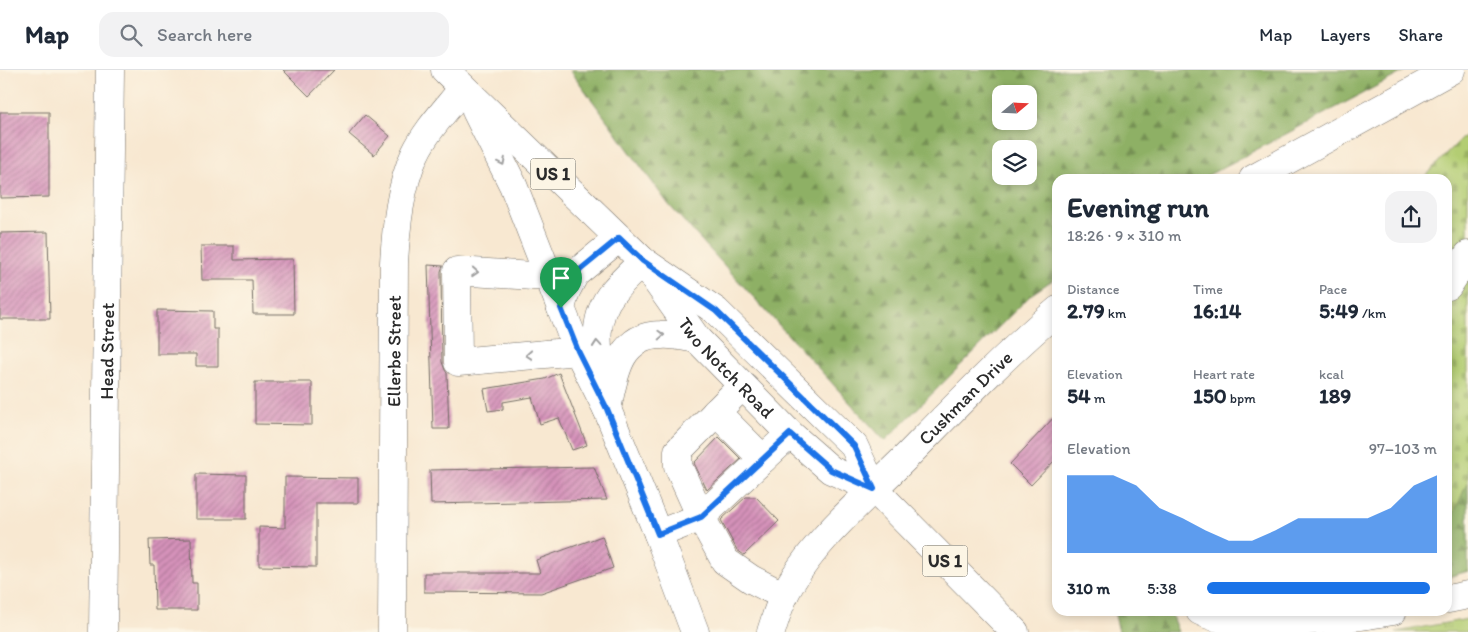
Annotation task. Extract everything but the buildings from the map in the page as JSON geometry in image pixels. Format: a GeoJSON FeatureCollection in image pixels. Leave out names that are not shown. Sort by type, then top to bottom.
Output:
{"type":"FeatureCollection","features":[{"type":"Feature","properties":{"kind":"street","name":"Head Street"},"geometry":{"type":"LineString","coordinates":[[103,632],[110,70]]}},
{"type":"Feature","properties":{"kind":"street"},"geometry":{"type":"LineString","coordinates":[[1262,174],[1451,70]]}},
{"type":"Feature","properties":{"kind":"street"},"geometry":{"type":"LineString","coordinates":[[1455,70],[1468,83]]}},
{"type":"Feature","properties":{"kind":"street"},"geometry":{"type":"LineString","coordinates":[[454,79],[513,185],[578,351],[607,409],[658,534],[695,632]]}},
{"type":"Feature","properties":{"kind":"street","name":"Two Notch Road"},"geometry":{"type":"LineString","coordinates":[[454,79],[643,261],[716,311],[854,446],[874,489],[1015,632]]}},
{"type":"Feature","properties":{"kind":"street","name":"Ellerbe Street"},"geometry":{"type":"LineString","coordinates":[[392,632],[394,263],[396,234],[403,195],[415,155],[454,79]]}},
{"type":"Feature","properties":{"kind":"street"},"geometry":{"type":"LineString","coordinates":[[561,308],[566,291],[575,274],[619,238]]}},
{"type":"Feature","properties":{"kind":"street"},"geometry":{"type":"LineString","coordinates":[[1452,280],[1468,255]]}},
{"type":"Feature","properties":{"kind":"street"},"geometry":{"type":"LineString","coordinates":[[607,409],[598,349],[598,322],[606,302],[613,291],[643,261]]}},
{"type":"Feature","properties":{"kind":"street","name":"Two Notch Road"},"geometry":{"type":"LineString","coordinates":[[643,261],[696,339],[790,434],[831,470],[874,489]]}},
{"type":"Feature","properties":{"kind":"street"},"geometry":{"type":"LineString","coordinates":[[549,277],[457,271],[458,362],[578,351]]}},
{"type":"Feature","properties":{"kind":"street","name":"Cushman Drive"},"geometry":{"type":"LineString","coordinates":[[771,632],[784,596],[797,574],[837,524],[1018,343],[1052,315]]}},
{"type":"Feature","properties":{"kind":"street"},"geometry":{"type":"LineString","coordinates":[[607,409],[619,361],[631,346],[642,339],[660,334],[696,339]]}},
{"type":"Feature","properties":{"kind":"street"},"geometry":{"type":"LineString","coordinates":[[742,386],[678,451],[678,466],[701,517],[725,561],[751,579],[784,596]]}},
{"type":"Feature","properties":{"kind":"street"},"geometry":{"type":"LineString","coordinates":[[716,412],[763,459]]}},
{"type":"Feature","properties":{"kind":"street"},"geometry":{"type":"LineString","coordinates":[[658,534],[701,517],[790,434]]}},
{"type":"Feature","properties":{"kind":"street"},"geometry":{"type":"LineString","coordinates":[[680,632],[681,594]]}},
{"type":"Feature","properties":{"kind":"street"},"geometry":{"type":"LineString","coordinates":[[1452,598],[1468,595]]}},
{"type":"Feature","properties":{"kind":"street"},"geometry":{"type":"LineString","coordinates":[[1212,616],[1236,621],[1300,617],[1334,620],[1360,616]]}},
{"type":"Feature","properties":{"kind":"green space"},"geometry":{"type":"Polygon","coordinates":[[[570,70],[1407,70],[1210,174],[1052,174],[1052,280],[1032,294],[885,441],[669,205],[570,70]]]}},
{"type":"Feature","properties":{"kind":"green space"},"geometry":{"type":"Polygon","coordinates":[[[1468,132],[1468,481],[1452,518],[1452,174],[1427,174],[1468,132]]]}},
{"type":"Feature","properties":{"kind":"green space"},"geometry":{"type":"Polygon","coordinates":[[[1468,471],[1468,571],[1452,576],[1452,505],[1468,471]]]}},
{"type":"Feature","properties":{"kind":"green space"},"geometry":{"type":"Polygon","coordinates":[[[1115,616],[1172,616],[1178,632],[1119,632],[1115,616]]]}},
{"type":"Feature","properties":{"kind":"green space"},"geometry":{"type":"Polygon","coordinates":[[[1468,619],[1468,632],[1396,632],[1468,619]]]}},
{"type":"Feature","properties":{"kind":"route"},"geometry":{"type":"LineString","coordinates":[[619,238],[643,261],[716,311],[854,446],[874,489],[831,470],[790,434],[701,517],[658,534],[607,409],[578,351],[561,308],[570,281],[575,274],[619,238]]}}]}
